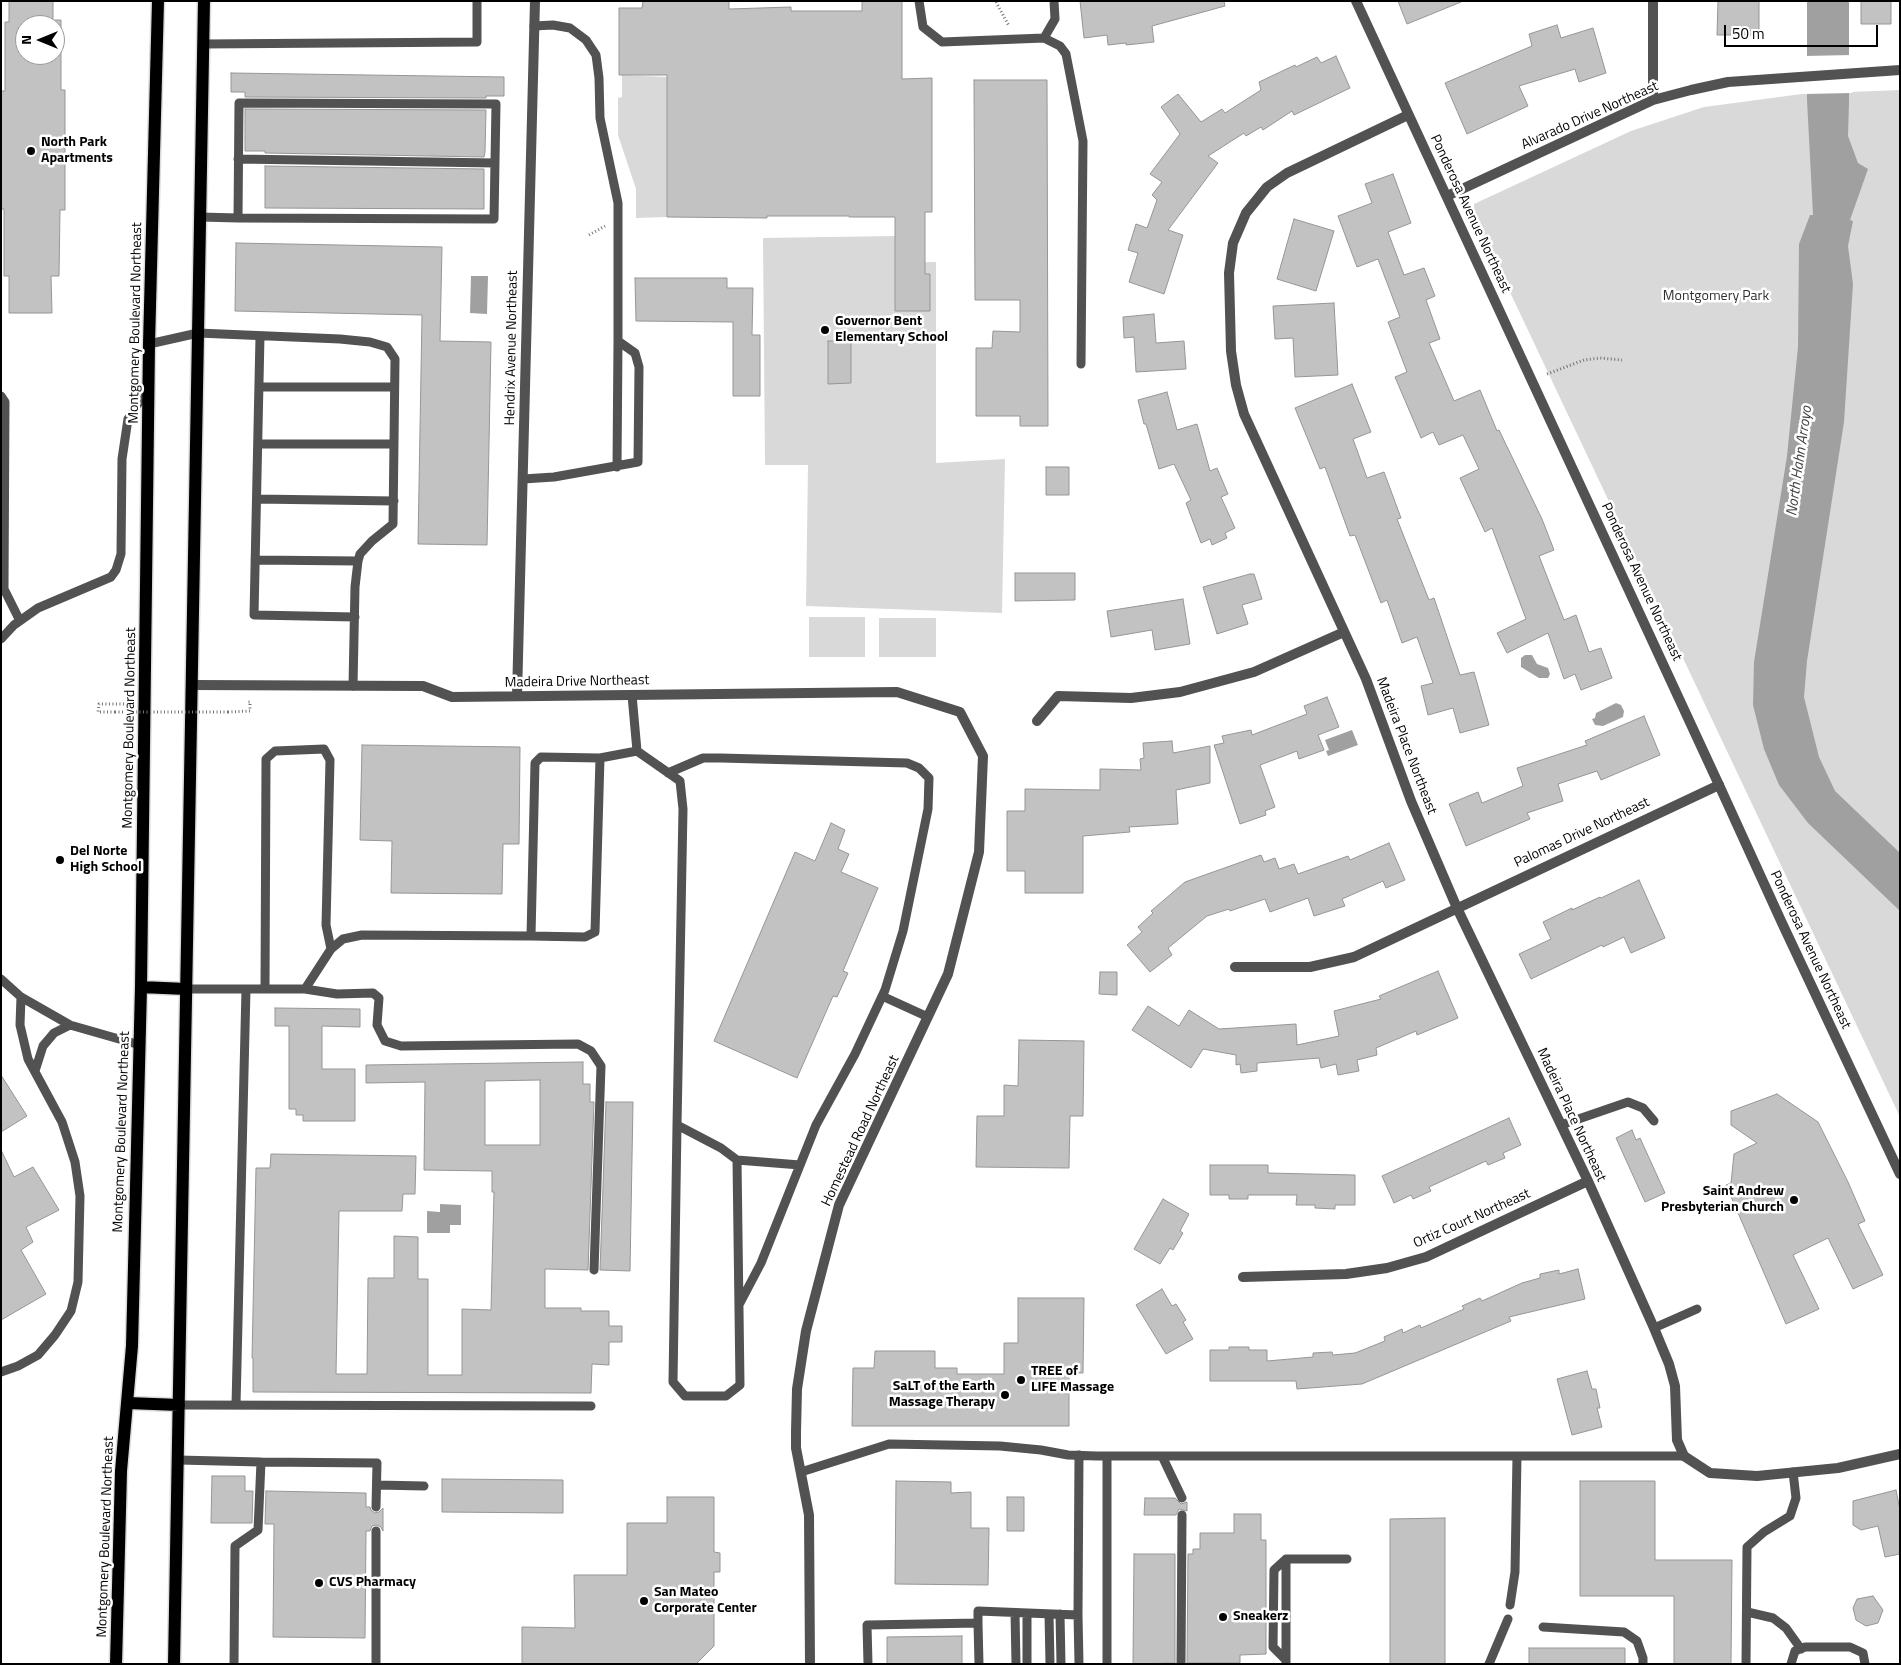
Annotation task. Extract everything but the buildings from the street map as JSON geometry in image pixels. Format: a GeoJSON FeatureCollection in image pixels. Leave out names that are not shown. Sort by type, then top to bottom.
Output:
{"type":"FeatureCollection","features":[{"type":"Feature","properties":{"kind":"main road","name":"Montgomery Boulevard Northeast"},"geometry":{"type":"LineString","coordinates":[[116,1664],[121,1471],[132,1346],[142,987],[149,344],[158,1]]}},
{"type":"Feature","properties":{"kind":"main road"},"geometry":{"type":"LineString","coordinates":[[174,1664],[204,1]]}},
{"type":"Feature","properties":{"kind":"main road"},"geometry":{"type":"LineString","coordinates":[[142,987],[186,989]]}},
{"type":"Feature","properties":{"kind":"main road"},"geometry":{"type":"LineString","coordinates":[[128,1403],[179,1404]]}},
{"type":"Feature","properties":{"kind":"street","name":"Hendrix Avenue Northeast"},"geometry":{"type":"LineString","coordinates":[[517,696],[535,1]]}},
{"type":"Feature","properties":{"kind":"street","name":"Ponderosa Avenue Northeast"},"geometry":{"type":"LineString","coordinates":[[1356,1],[1900,1174]]}},
{"type":"Feature","properties":{"kind":"street"},"geometry":{"type":"LineString","coordinates":[[1653,1],[1653,100]]}},
{"type":"Feature","properties":{"kind":"street","name":"Alvarado Drive Northeast"},"geometry":{"type":"LineString","coordinates":[[1447,196],[1653,100],[1728,82],[1900,70]]}},
{"type":"Feature","properties":{"kind":"street","name":"Madeira Place Northeast"},"geometry":{"type":"LineString","coordinates":[[1408,115],[1287,173],[1267,187],[1246,213],[1233,243],[1229,273],[1231,351],[1236,385],[1244,414],[1366,679],[1411,801],[1457,908],[1588,1181],[1654,1328],[1669,1364],[1674,1386],[1677,1440],[1684,1456]]}},
{"type":"Feature","properties":{"kind":"street"},"geometry":{"type":"LineString","coordinates":[[1037,721],[1058,696],[1131,698],[1180,692],[1254,672],[1344,632]]}},
{"type":"Feature","properties":{"kind":"street","name":"Madeira Drive Northeast"},"geometry":{"type":"LineString","coordinates":[[192,685],[423,686],[452,697],[898,692],[960,712]]}},
{"type":"Feature","properties":{"kind":"street","name":"Homestead Road Northeast"},"geometry":{"type":"LineString","coordinates":[[810,1664],[809,1515],[796,1448],[797,1389],[806,1331],[839,1205],[948,974],[980,852],[982,756],[960,712]]}},
{"type":"Feature","properties":{"kind":"street","name":"Palomas Drive Northeast"},"geometry":{"type":"LineString","coordinates":[[1235,967],[1310,967],[1354,956],[1720,785]]}},
{"type":"Feature","properties":{"kind":"street","name":"Ortiz Court Northeast"},"geometry":{"type":"LineString","coordinates":[[1243,1277],[1346,1274],[1387,1268],[1426,1257],[1588,1181]]}},
{"type":"Feature","properties":{"kind":"street"},"geometry":{"type":"LineString","coordinates":[[1684,1456],[1710,1473],[1757,1476],[1838,1468],[1900,1454]]}},
{"type":"Feature","properties":{"kind":"lane"},"geometry":{"type":"LineString","coordinates":[[203,44],[477,42],[477,1]]}},
{"type":"Feature","properties":{"kind":"lane"},"geometry":{"type":"LineString","coordinates":[[918,1],[923,27],[942,42],[1044,38],[1060,46],[1066,54],[1083,141],[1081,364]]}},
{"type":"Feature","properties":{"kind":"lane"},"geometry":{"type":"LineString","coordinates":[[1044,38],[1055,19],[1054,1]]}},
{"type":"Feature","properties":{"kind":"lane"},"geometry":{"type":"LineString","coordinates":[[534,26],[553,25],[570,28],[586,40],[596,55],[599,78],[600,118],[618,203],[617,467]]}},
{"type":"Feature","properties":{"kind":"lane"},"geometry":{"type":"LineString","coordinates":[[200,218],[494,219],[496,104],[239,102],[238,218]]}},
{"type":"Feature","properties":{"kind":"lane"},"geometry":{"type":"LineString","coordinates":[[238,159],[495,163]]}},
{"type":"Feature","properties":{"kind":"lane"},"geometry":{"type":"LineString","coordinates":[[149,344],[198,333],[340,339],[370,342],[386,347],[395,359],[393,524],[372,541],[360,554],[358,561],[354,587],[353,686]]}},
{"type":"Feature","properties":{"kind":"lane"},"geometry":{"type":"LineString","coordinates":[[260,336],[254,615],[354,616]]}},
{"type":"Feature","properties":{"kind":"lane"},"geometry":{"type":"LineString","coordinates":[[523,480],[554,477],[638,462],[639,367],[635,353],[618,340]]}},
{"type":"Feature","properties":{"kind":"lane"},"geometry":{"type":"LineString","coordinates":[[1,639],[20,621],[38,608],[111,577],[116,570],[121,554],[122,459],[128,419],[149,387]]}},
{"type":"Feature","properties":{"kind":"lane"},"geometry":{"type":"LineString","coordinates":[[258,388],[394,387]]}},
{"type":"Feature","properties":{"kind":"lane"},"geometry":{"type":"LineString","coordinates":[[1,396],[5,402],[4,589],[20,621]]}},
{"type":"Feature","properties":{"kind":"lane"},"geometry":{"type":"LineString","coordinates":[[258,444],[394,444]]}},
{"type":"Feature","properties":{"kind":"lane"},"geometry":{"type":"LineString","coordinates":[[256,499],[394,501]]}},
{"type":"Feature","properties":{"kind":"lane"},"geometry":{"type":"LineString","coordinates":[[256,560],[358,561]]}},
{"type":"Feature","properties":{"kind":"lane"},"geometry":{"type":"LineString","coordinates":[[632,694],[637,751]]}},
{"type":"Feature","properties":{"kind":"lane"},"geometry":{"type":"LineString","coordinates":[[265,989],[266,759],[275,751],[324,749],[330,760],[326,925],[331,949]]}},
{"type":"Feature","properties":{"kind":"lane"},"geometry":{"type":"LineString","coordinates":[[530,936],[535,763],[541,757],[600,758],[637,751],[680,781],[683,809],[673,1382],[685,1396],[726,1396],[740,1385],[738,1160]]}},
{"type":"Feature","properties":{"kind":"lane"},"geometry":{"type":"LineString","coordinates":[[305,989],[331,949],[343,940],[362,935],[585,937],[595,932],[600,758]]}},
{"type":"Feature","properties":{"kind":"lane"},"geometry":{"type":"LineString","coordinates":[[668,773],[703,758],[907,763],[919,768],[929,778],[928,809],[903,931],[882,996],[855,1054],[816,1125],[761,1263],[739,1305]]}},
{"type":"Feature","properties":{"kind":"lane"},"geometry":{"type":"LineString","coordinates":[[1,979],[21,997],[70,1024],[140,1045]]}},
{"type":"Feature","properties":{"kind":"lane"},"geometry":{"type":"LineString","coordinates":[[186,989],[305,989],[336,994],[373,993],[379,998],[377,1025],[385,1041],[401,1046],[578,1044],[592,1050],[601,1066],[594,1270]]}},
{"type":"Feature","properties":{"kind":"lane"},"geometry":{"type":"LineString","coordinates":[[236,1405],[246,989]]}},
{"type":"Feature","properties":{"kind":"lane"},"geometry":{"type":"LineString","coordinates":[[882,996],[928,1017]]}},
{"type":"Feature","properties":{"kind":"lane"},"geometry":{"type":"LineString","coordinates":[[1,1372],[18,1366],[38,1355],[71,1311],[78,1282],[80,1196],[75,1162],[62,1122],[28,1059],[20,1024],[21,997]]}},
{"type":"Feature","properties":{"kind":"lane"},"geometry":{"type":"LineString","coordinates":[[35,1072],[43,1046],[54,1033],[70,1024]]}},
{"type":"Feature","properties":{"kind":"lane"},"geometry":{"type":"LineString","coordinates":[[1561,1125],[1628,1102],[1643,1108],[1654,1121]]}},
{"type":"Feature","properties":{"kind":"lane"},"geometry":{"type":"LineString","coordinates":[[677,1126],[721,1148],[738,1160],[800,1165]]}},
{"type":"Feature","properties":{"kind":"lane"},"geometry":{"type":"LineString","coordinates":[[1654,1328],[1697,1309]]}},
{"type":"Feature","properties":{"kind":"lane"},"geometry":{"type":"LineString","coordinates":[[179,1404],[591,1406]]}},
{"type":"Feature","properties":{"kind":"lane"},"geometry":{"type":"LineString","coordinates":[[801,1472],[889,1444],[1000,1446],[1079,1455],[1107,1456],[1684,1456]]}},
{"type":"Feature","properties":{"kind":"lane"},"geometry":{"type":"LineString","coordinates":[[1079,1455],[1079,1664]]}},
{"type":"Feature","properties":{"kind":"lane"},"geometry":{"type":"LineString","coordinates":[[1107,1456],[1107,1664]]}},
{"type":"Feature","properties":{"kind":"lane"},"geometry":{"type":"LineString","coordinates":[[1162,1456],[1182,1498]]}},
{"type":"Feature","properties":{"kind":"lane"},"geometry":{"type":"LineString","coordinates":[[1510,1605],[1514,1572],[1517,1456]]}},
{"type":"Feature","properties":{"kind":"lane"},"geometry":{"type":"LineString","coordinates":[[178,1460],[377,1463],[376,1507]]}},
{"type":"Feature","properties":{"kind":"lane"},"geometry":{"type":"LineString","coordinates":[[234,1664],[235,1546],[258,1530],[261,1462]]}},
{"type":"Feature","properties":{"kind":"lane"},"geometry":{"type":"LineString","coordinates":[[1746,1664],[1747,1547],[1764,1532],[1790,1516],[1796,1498],[1793,1472]]}},
{"type":"Feature","properties":{"kind":"lane"},"geometry":{"type":"LineString","coordinates":[[377,1485],[424,1486]]}},
{"type":"Feature","properties":{"kind":"lane"},"geometry":{"type":"LineString","coordinates":[[1181,1664],[1182,1515]]}},
{"type":"Feature","properties":{"kind":"lane"},"geometry":{"type":"LineString","coordinates":[[376,1531],[376,1664]]}},
{"type":"Feature","properties":{"kind":"lane"},"geometry":{"type":"LineString","coordinates":[[1286,1662],[1273,1647],[1274,1570],[1286,1559],[1347,1560]]}},
{"type":"Feature","properties":{"kind":"lane"},"geometry":{"type":"LineString","coordinates":[[1286,1559],[1286,1662]]}},
{"type":"Feature","properties":{"kind":"lane"},"geometry":{"type":"LineString","coordinates":[[979,1664],[978,1612],[1078,1615]]}},
{"type":"Feature","properties":{"kind":"lane"},"geometry":{"type":"LineString","coordinates":[[1747,1612],[1772,1618],[1786,1628],[1801,1649]]}},
{"type":"Feature","properties":{"kind":"lane"},"geometry":{"type":"LineString","coordinates":[[1015,1613],[1016,1664]]}},
{"type":"Feature","properties":{"kind":"lane"},"geometry":{"type":"LineString","coordinates":[[1028,1613],[1028,1664]]}},
{"type":"Feature","properties":{"kind":"lane"},"geometry":{"type":"LineString","coordinates":[[1049,1614],[1050,1664]]}},
{"type":"Feature","properties":{"kind":"lane"},"geometry":{"type":"LineString","coordinates":[[1060,1614],[1061,1664]]}},
{"type":"Feature","properties":{"kind":"lane"},"geometry":{"type":"LineString","coordinates":[[1489,1664],[1508,1619]]}},
{"type":"Feature","properties":{"kind":"lane"},"geometry":{"type":"LineString","coordinates":[[868,1664],[867,1625],[978,1624]]}},
{"type":"Feature","properties":{"kind":"lane"},"geometry":{"type":"LineString","coordinates":[[1544,1627],[1624,1632],[1637,1640],[1643,1664]]}},
{"type":"Feature","properties":{"kind":"lane"},"geometry":{"type":"LineString","coordinates":[[1791,1664],[1795,1652],[1805,1647],[1850,1647],[1863,1653],[1865,1664]]}},
{"type":"Feature","properties":{"kind":"path"},"geometry":{"type":"LineString","coordinates":[[996,2],[1009,27]]}},
{"type":"Feature","properties":{"kind":"path"},"geometry":{"type":"LineString","coordinates":[[589,235],[605,226]]}},
{"type":"Feature","properties":{"kind":"path"},"geometry":{"type":"LineString","coordinates":[[1547,374],[1584,360],[1600,358],[1622,360]]}},
{"type":"Feature","properties":{"kind":"path"},"geometry":{"type":"LineString","coordinates":[[124,704],[99,704],[98,712],[250,711],[250,702]]}},
{"type":"Feature","properties":{"kind":"green space"},"geometry":{"type":"Polygon","coordinates":[[[622,75],[667,77],[667,217],[636,218],[636,189],[618,135],[618,98],[622,97],[622,75]]]}},
{"type":"Feature","properties":{"kind":"green space","name":"Montgomery Park"},"geometry":{"type":"Polygon","coordinates":[[[1900,90],[1900,1117],[1474,216],[1474,204],[1631,131],[1704,107],[1802,94],[1900,90]]]}},
{"type":"Feature","properties":{"kind":"green space"},"geometry":{"type":"Polygon","coordinates":[[[895,236],[895,263],[936,262],[936,463],[1005,459],[1002,613],[806,606],[808,465],[765,465],[763,238],[895,236]]]}},
{"type":"Feature","properties":{"kind":"green space"},"geometry":{"type":"Polygon","coordinates":[[[809,617],[865,617],[865,657],[809,657],[809,617]]]}},
{"type":"Feature","properties":{"kind":"green space"},"geometry":{"type":"Polygon","coordinates":[[[879,618],[936,618],[936,657],[879,657],[879,618]]]}},
{"type":"Feature","properties":{"kind":"water","name":"North Hahn Arroyo"},"geometry":{"type":"Polygon","coordinates":[[[1807,1],[1849,1],[1848,136],[1858,163],[1868,169],[1850,220],[1853,221],[1848,246],[1853,284],[1844,422],[1807,661],[1804,697],[1819,757],[1835,791],[1900,853],[1900,911],[1808,823],[1779,785],[1764,749],[1753,705],[1754,662],[1787,456],[1798,347],[1799,244],[1810,215],[1813,215],[1807,100],[1807,1]]]}},
{"type":"Feature","properties":{"kind":"water"},"geometry":{"type":"Polygon","coordinates":[[[471,276],[488,276],[487,314],[470,313],[471,276]]]}},
{"type":"Feature","properties":{"kind":"water"},"geometry":{"type":"Polygon","coordinates":[[[1525,655],[1532,655],[1537,664],[1548,668],[1550,674],[1548,678],[1539,678],[1521,667],[1521,658],[1525,655]]]}},
{"type":"Feature","properties":{"kind":"water"},"geometry":{"type":"Polygon","coordinates":[[[1616,703],[1621,705],[1624,711],[1623,717],[1603,726],[1595,725],[1592,719],[1595,718],[1596,713],[1616,703]]]}},
{"type":"Feature","properties":{"kind":"water"},"geometry":{"type":"Polygon","coordinates":[[[1352,730],[1358,745],[1328,756],[1326,751],[1329,750],[1325,740],[1352,730]]]}},
{"type":"Feature","properties":{"kind":"water"},"geometry":{"type":"Polygon","coordinates":[[[440,1204],[461,1205],[461,1225],[450,1225],[450,1233],[427,1233],[427,1211],[440,1212],[440,1204]]]}},
{"type":"Feature","properties":{"kind":"pier"},"geometry":{"type":"Polygon","coordinates":[[[1852,55],[1852,93],[1805,94],[1805,56],[1852,55]]]}},
{"type":"Feature","properties":{"kind":"place","name":"North Park Apartments"},"geometry":{"type":"Point","coordinates":[31,151]}},
{"type":"Feature","properties":{"kind":"place","name":"Governor Bent Elementary School"},"geometry":{"type":"Point","coordinates":[825,330]}},
{"type":"Feature","properties":{"kind":"place","name":"Del Norte High School"},"geometry":{"type":"Point","coordinates":[60,860]}},
{"type":"Feature","properties":{"kind":"place","name":"Saint Andrew Presbyterian Church"},"geometry":{"type":"Point","coordinates":[1794,1200]}},
{"type":"Feature","properties":{"kind":"place","name":"TREE of LIFE Massage"},"geometry":{"type":"Point","coordinates":[1021,1380]}},
{"type":"Feature","properties":{"kind":"place","name":"SaLT of the Earth Massage Therapy"},"geometry":{"type":"Point","coordinates":[1005,1395]}},
{"type":"Feature","properties":{"kind":"place","name":"CVS Pharmacy"},"geometry":{"type":"Point","coordinates":[319,1583]}},
{"type":"Feature","properties":{"kind":"place","name":"San Mateo Corporate Center"},"geometry":{"type":"Point","coordinates":[644,1601]}},
{"type":"Feature","properties":{"kind":"place","name":"Sneakerz"},"geometry":{"type":"Point","coordinates":[1223,1617]}}]}
